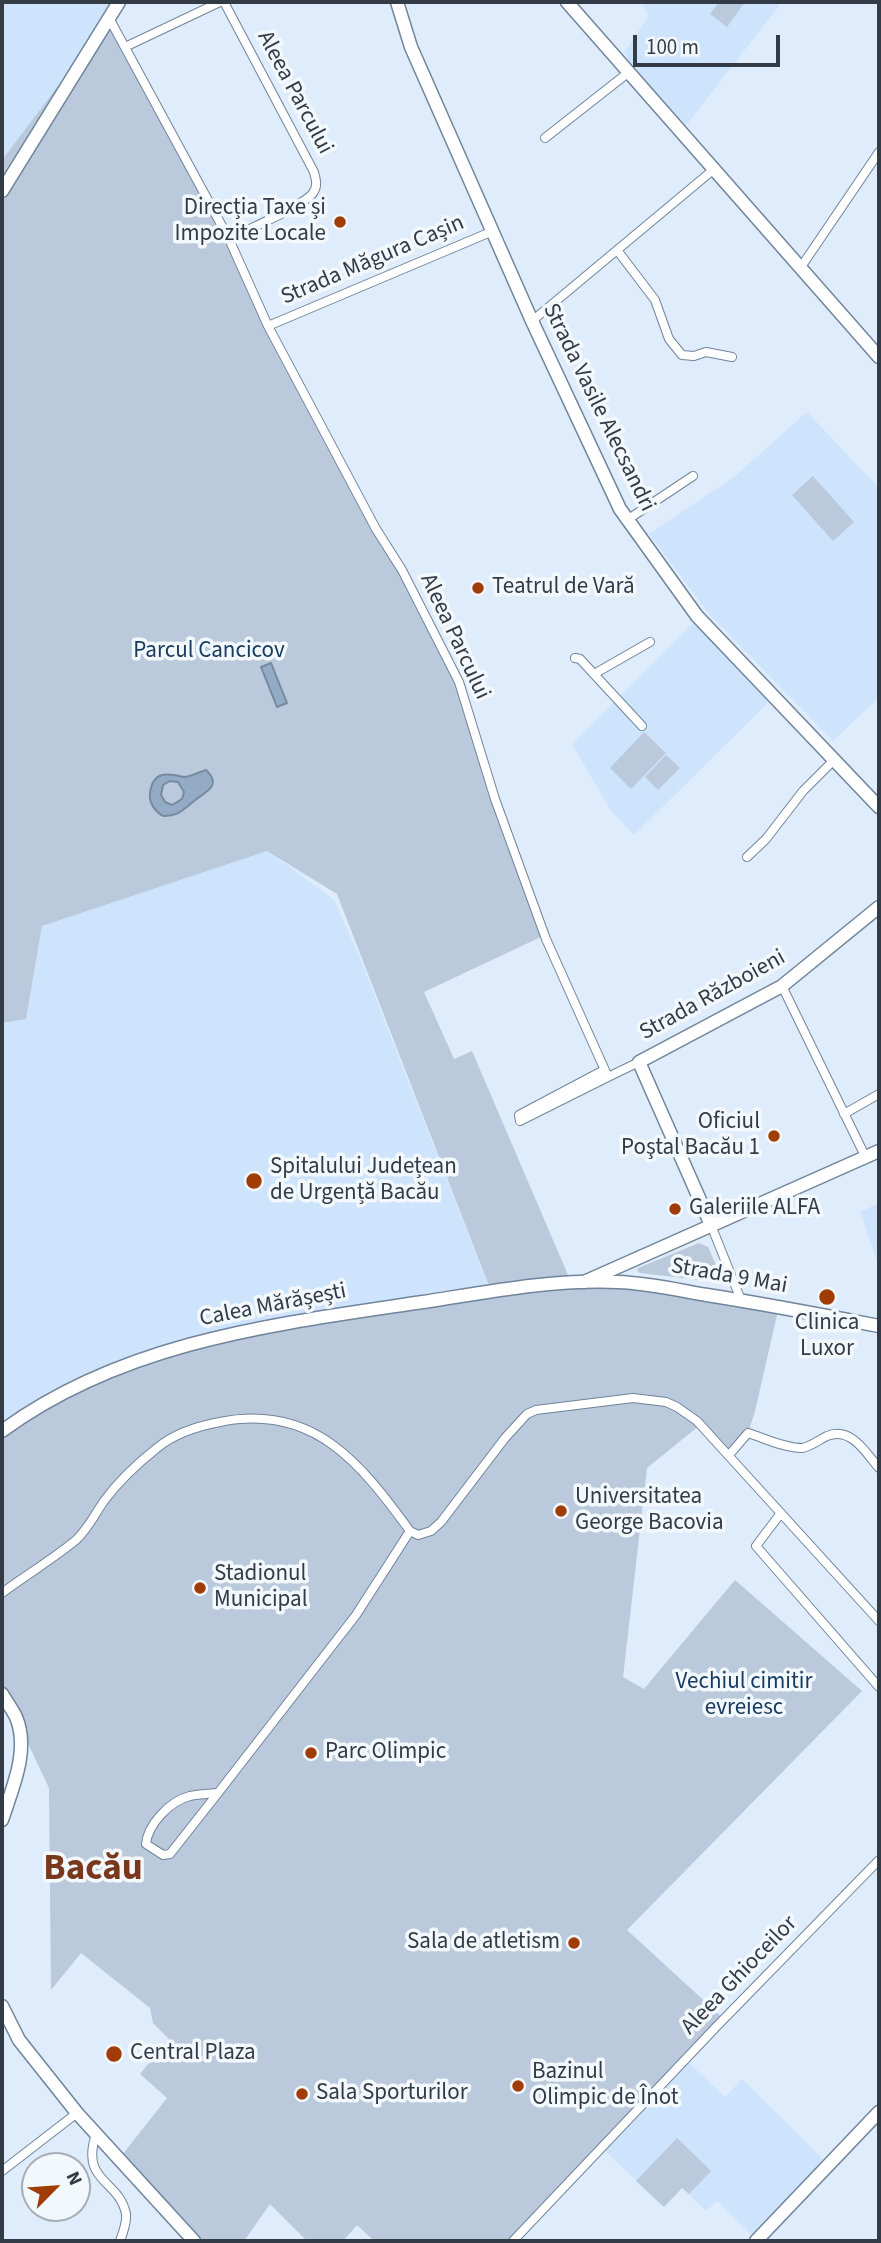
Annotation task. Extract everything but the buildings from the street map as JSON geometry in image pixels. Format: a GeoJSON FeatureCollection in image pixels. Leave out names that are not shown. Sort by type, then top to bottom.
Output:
{"type":"FeatureCollection","features":[{"type":"Feature","properties":{"kind":"street"},"geometry":{"type":"LineString","coordinates":[[2,191],[119,2]]}},
{"type":"Feature","properties":{"kind":"street"},"geometry":{"type":"LineString","coordinates":[[125,47],[222,2]]}},
{"type":"Feature","properties":{"kind":"street","name":"Aleea Parcului"},"geometry":{"type":"LineString","coordinates":[[222,2],[314,172],[316,183],[315,190],[305,200],[229,239]]}},
{"type":"Feature","properties":{"kind":"street","name":"Strada Vasile Alecsandri"},"geometry":{"type":"LineString","coordinates":[[397,2],[411,47],[532,321],[627,520],[697,616],[879,807]]}},
{"type":"Feature","properties":{"kind":"street"},"geometry":{"type":"LineString","coordinates":[[567,2],[879,357]]}},
{"type":"Feature","properties":{"kind":"street","name":"Aleea Parcului"},"geometry":{"type":"LineString","coordinates":[[109,18],[229,239],[268,326],[376,529],[402,570],[459,682],[495,799],[546,939],[606,1074]]}},
{"type":"Feature","properties":{"kind":"street"},"geometry":{"type":"LineString","coordinates":[[545,138],[629,72]]}},
{"type":"Feature","properties":{"kind":"street"},"geometry":{"type":"LineString","coordinates":[[801,267],[879,152]]}},
{"type":"Feature","properties":{"kind":"street"},"geometry":{"type":"LineString","coordinates":[[532,321],[713,170]]}},
{"type":"Feature","properties":{"kind":"street","name":"Strada Măgura Cașin"},"geometry":{"type":"LineString","coordinates":[[268,326],[493,231]]}},
{"type":"Feature","properties":{"kind":"street"},"geometry":{"type":"LineString","coordinates":[[617,250],[655,300],[669,339],[682,355],[694,356],[706,352],[732,357]]}},
{"type":"Feature","properties":{"kind":"street"},"geometry":{"type":"LineString","coordinates":[[627,520],[693,476]]}},
{"type":"Feature","properties":{"kind":"street"},"geometry":{"type":"LineString","coordinates":[[594,674],[650,642]]}},
{"type":"Feature","properties":{"kind":"street"},"geometry":{"type":"LineString","coordinates":[[575,658],[580,659],[642,726]]}},
{"type":"Feature","properties":{"kind":"street"},"geometry":{"type":"LineString","coordinates":[[747,858],[766,839],[803,791],[835,759]]}},
{"type":"Feature","properties":{"kind":"street","name":"Strada Războieni"},"geometry":{"type":"LineString","coordinates":[[741,1300],[639,1062],[782,986],[879,907]]}},
{"type":"Feature","properties":{"kind":"street"},"geometry":{"type":"LineString","coordinates":[[782,986],[866,1158]]}},
{"type":"Feature","properties":{"kind":"street"},"geometry":{"type":"LineString","coordinates":[[606,1074],[522,1122],[518,1117],[606,1074],[639,1062]]}},
{"type":"Feature","properties":{"kind":"street"},"geometry":{"type":"LineString","coordinates":[[844,1114],[879,1094]]}},
{"type":"Feature","properties":{"kind":"street","name":"Calea Mărășești"},"geometry":{"type":"LineString","coordinates":[[2,1431],[36,1408],[88,1380],[139,1359],[219,1335],[376,1309],[577,1282],[879,1151]]}},
{"type":"Feature","properties":{"kind":"street","name":"Strada 9 Mai"},"geometry":{"type":"LineString","coordinates":[[577,1282],[643,1284],[879,1326]]}},
{"type":"Feature","properties":{"kind":"street"},"geometry":{"type":"LineString","coordinates":[[2,1593],[76,1539],[114,1490],[157,1447],[186,1431],[246,1418],[309,1429],[352,1460],[376,1484],[410,1531],[418,1535],[431,1531],[441,1522],[527,1414],[549,1407],[633,1398],[666,1402],[697,1421],[879,1621]]}},
{"type":"Feature","properties":{"kind":"street"},"geometry":{"type":"LineString","coordinates":[[729,1455],[748,1433],[791,1447],[804,1448],[828,1436],[842,1434],[857,1443],[879,1468]]}},
{"type":"Feature","properties":{"kind":"street"},"geometry":{"type":"LineString","coordinates":[[781,1513],[756,1546],[879,1687]]}},
{"type":"Feature","properties":{"kind":"street"},"geometry":{"type":"LineString","coordinates":[[218,1793],[188,1797],[174,1803],[156,1821],[147,1835],[146,1844],[163,1855],[168,1855],[218,1793],[356,1615],[410,1531]]}},
{"type":"Feature","properties":{"kind":"street"},"geometry":{"type":"LineString","coordinates":[[2,1693],[16,1718],[21,1748],[13,1788],[2,1820]]}},
{"type":"Feature","properties":{"kind":"street","name":"Aleea Ghioceilor"},"geometry":{"type":"LineString","coordinates":[[513,2241],[879,1860]]}},
{"type":"Feature","properties":{"kind":"street"},"geometry":{"type":"LineString","coordinates":[[2,2006],[19,2040],[77,2113],[194,2241]]}},
{"type":"Feature","properties":{"kind":"street"},"geometry":{"type":"LineString","coordinates":[[755,2241],[879,2112]]}},
{"type":"Feature","properties":{"kind":"street"},"geometry":{"type":"LineString","coordinates":[[2,2171],[77,2113]]}},
{"type":"Feature","properties":{"kind":"street"},"geometry":{"type":"LineString","coordinates":[[96,2134],[91,2158],[98,2175],[117,2197],[126,2214],[120,2241]]}},
{"type":"Feature","properties":{"kind":"shaded area"},"geometry":{"type":"Polygon","coordinates":[[[2,2],[119,2],[2,160],[2,2]]]}},
{"type":"Feature","properties":{"kind":"shaded area"},"geometry":{"type":"Polygon","coordinates":[[[641,2],[782,2],[681,132],[636,73],[624,52],[649,16],[641,2]]]}},
{"type":"Feature","properties":{"kind":"shaded area"},"geometry":{"type":"Polygon","coordinates":[[[807,412],[879,488],[879,700],[833,741],[709,614],[649,534],[734,477],[807,412]]]}},
{"type":"Feature","properties":{"kind":"shaded area"},"geometry":{"type":"Polygon","coordinates":[[[697,619],[772,699],[634,835],[611,811],[572,744],[697,619]]]}},
{"type":"Feature","properties":{"kind":"shaded area"},"geometry":{"type":"Polygon","coordinates":[[[271,663],[287,703],[277,707],[261,667],[271,663]]]}},
{"type":"Feature","properties":{"kind":"shaded area"},"geometry":{"type":"Polygon","coordinates":[[[206,770],[213,784],[183,810],[163,816],[155,809],[150,800],[154,780],[167,774],[186,777],[206,770]],[[170,781],[163,785],[161,795],[165,802],[172,805],[182,799],[184,792],[178,782],[170,781]]]}},
{"type":"Feature","properties":{"kind":"shaded area","name":"Spitalului Județean de Urgență Bacău"},"geometry":{"type":"Polygon","coordinates":[[[267,850],[334,900],[357,951],[491,1292],[2,1431],[2,1023],[26,1019],[42,926],[267,850]]]}},
{"type":"Feature","properties":{"kind":"shaded area"},"geometry":{"type":"Polygon","coordinates":[[[879,1203],[879,1266],[860,1212],[879,1203]]]}},
{"type":"Feature","properties":{"kind":"shaded area"},"geometry":{"type":"Polygon","coordinates":[[[685,2059],[725,2097],[742,2079],[830,2166],[757,2240],[717,2201],[706,2211],[682,2188],[664,2207],[601,2147],[685,2059]]]}},
{"type":"Feature","properties":{"kind":"green space"},"geometry":{"type":"Polygon","coordinates":[[[719,2],[745,2],[727,27],[710,14],[719,2]]]}},
{"type":"Feature","properties":{"kind":"green space"},"geometry":{"type":"Polygon","coordinates":[[[109,18],[459,682],[545,935],[424,992],[454,1059],[472,1051],[571,1282],[620,1282],[779,1306],[748,1433],[729,1455],[700,1425],[647,1468],[623,1677],[644,1689],[735,1580],[862,1691],[627,1930],[724,2019],[512,2241],[374,2241],[357,2225],[343,2241],[307,2241],[270,2204],[244,2241],[194,2241],[119,2159],[167,2098],[140,2074],[169,2039],[153,2023],[150,2008],[81,1953],[51,1990],[49,1788],[2,1693],[2,1431],[36,1408],[180,1346],[491,1291],[337,894],[267,851],[42,926],[26,1019],[2,1023],[2,160],[109,18]]]}},
{"type":"Feature","properties":{"kind":"green space"},"geometry":{"type":"Polygon","coordinates":[[[813,476],[854,522],[833,541],[792,495],[813,476]]]}},
{"type":"Feature","properties":{"kind":"green space"},"geometry":{"type":"Polygon","coordinates":[[[644,732],[666,753],[631,789],[610,768],[644,732]]]}},
{"type":"Feature","properties":{"kind":"green space"},"geometry":{"type":"Polygon","coordinates":[[[666,755],[680,768],[658,790],[645,777],[666,755]]]}},
{"type":"Feature","properties":{"kind":"green space"},"geometry":{"type":"Polygon","coordinates":[[[699,1243],[708,1247],[720,1274],[717,1282],[637,1271],[638,1268],[699,1243]]]}},
{"type":"Feature","properties":{"kind":"green space"},"geometry":{"type":"Polygon","coordinates":[[[677,2138],[711,2171],[689,2194],[682,2188],[664,2207],[636,2181],[677,2138]]]}},
{"type":"Feature","properties":{"kind":"place","name":"Direcția Taxe și Impozite Locale"},"geometry":{"type":"Point","coordinates":[340,222]}},
{"type":"Feature","properties":{"kind":"place","name":"Teatrul de Vară"},"geometry":{"type":"Point","coordinates":[478,588]}},
{"type":"Feature","properties":{"kind":"place","name":"Oficiul Poştal Bacău 1"},"geometry":{"type":"Point","coordinates":[774,1136]}},
{"type":"Feature","properties":{"kind":"place","name":"Spitalului Județean de Urgență Bacău"},"geometry":{"type":"Point","coordinates":[254,1181]}},
{"type":"Feature","properties":{"kind":"place","name":"Galeriile ALFA"},"geometry":{"type":"Point","coordinates":[675,1209]}},
{"type":"Feature","properties":{"kind":"place","name":"Clinica Luxor"},"geometry":{"type":"Point","coordinates":[827,1297]}},
{"type":"Feature","properties":{"kind":"place","name":"Universitatea George Bacovia"},"geometry":{"type":"Point","coordinates":[561,1511]}},
{"type":"Feature","properties":{"kind":"place","name":"Stadionul Municipal"},"geometry":{"type":"Point","coordinates":[200,1588]}},
{"type":"Feature","properties":{"kind":"place","name":"Parc Olimpic"},"geometry":{"type":"Point","coordinates":[311,1753]}},
{"type":"Feature","properties":{"kind":"place","name":"Sala de atletism"},"geometry":{"type":"Point","coordinates":[574,1943]}},
{"type":"Feature","properties":{"kind":"place","name":"Central Plaza"},"geometry":{"type":"Point","coordinates":[114,2054]}},
{"type":"Feature","properties":{"kind":"place","name":"Bazinul Olimpic de Înot"},"geometry":{"type":"Point","coordinates":[518,2086]}},
{"type":"Feature","properties":{"kind":"place","name":"Sala Sporturilor"},"geometry":{"type":"Point","coordinates":[302,2094]}},
{"type":"Feature","properties":{"kind":"district","name":"Bacău"},"geometry":{"type":"Point","coordinates":[93,1871]}},
{"type":"Feature","properties":{"kind":"park label","name":"Parcul Cancicov"},"geometry":{"type":"Point","coordinates":[209,652]}},
{"type":"Feature","properties":{"kind":"park label","name":"Vechiul cimitir evreiesc"},"geometry":{"type":"Point","coordinates":[744,1696]}}]}
